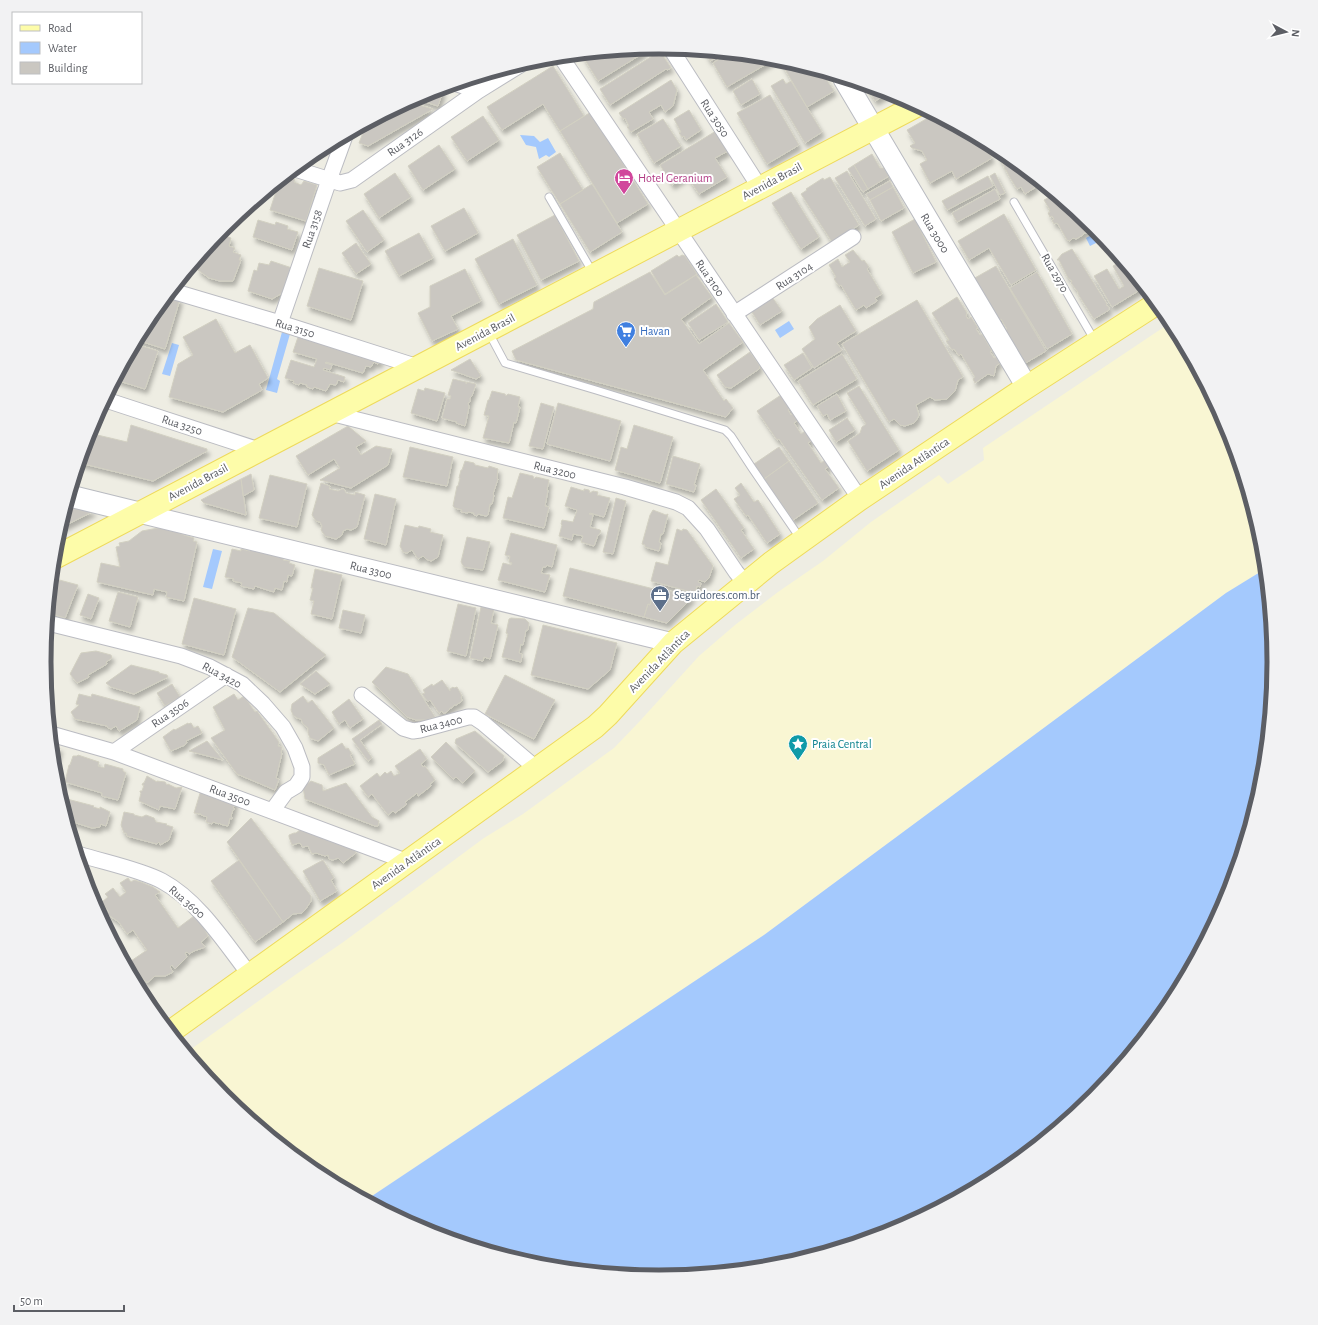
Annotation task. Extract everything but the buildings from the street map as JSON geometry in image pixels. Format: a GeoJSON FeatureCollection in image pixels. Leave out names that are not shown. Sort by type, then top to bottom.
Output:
{"type":"FeatureCollection","features":[{"type":"Feature","properties":{"kind":"main road","name":"Rua 3000"},"geometry":{"type":"LineString","coordinates":[[847,85],[1027,387]]}},
{"type":"Feature","properties":{"kind":"main road","name":"Avenida Brasil"},"geometry":{"type":"LineString","coordinates":[[61,554],[910,109]]}},
{"type":"Feature","properties":{"kind":"main road","name":"Avenida Atlântica"},"geometry":{"type":"LineString","coordinates":[[174,1029],[599,723],[673,644],[745,583],[802,540],[860,499],[1027,387],[1152,307]]}},
{"type":"Feature","properties":{"kind":"main road","name":"Rua 3300"},"geometry":{"type":"LineString","coordinates":[[74,497],[139,513]]}},
{"type":"Feature","properties":{"kind":"street","name":"Rua 3050"},"geometry":{"type":"LineString","coordinates":[[675,55],[760,188]]}},
{"type":"Feature","properties":{"kind":"street","name":"Rua 3100"},"geometry":{"type":"LineString","coordinates":[[565,62],[860,499]]}},
{"type":"Feature","properties":{"kind":"street","name":"Rua 3126"},"geometry":{"type":"LineString","coordinates":[[301,171],[340,183],[352,180],[478,91],[505,74]]}},
{"type":"Feature","properties":{"kind":"street"},"geometry":{"type":"LineString","coordinates":[[465,87],[478,91]]}},
{"type":"Feature","properties":{"kind":"street","name":"Rua 3158"},"geometry":{"type":"LineString","coordinates":[[280,323],[342,144]]}},
{"type":"Feature","properties":{"kind":"street","name":"Rua 3104"},"geometry":{"type":"LineString","coordinates":[[734,314],[853,237]]}},
{"type":"Feature","properties":{"kind":"street","name":"Rua 3150"},"geometry":{"type":"LineString","coordinates":[[177,292],[280,323],[418,367]]}},
{"type":"Feature","properties":{"kind":"street","name":"Rua 3250"},"geometry":{"type":"LineString","coordinates":[[110,401],[259,450]]}},
{"type":"Feature","properties":{"kind":"street","name":"Rua 3200"},"geometry":{"type":"LineString","coordinates":[[330,413],[625,487],[676,502],[688,508],[706,529],[745,583]]}},
{"type":"Feature","properties":{"kind":"street","name":"Rua 3300"},"geometry":{"type":"LineString","coordinates":[[139,513],[673,644]]}},
{"type":"Feature","properties":{"kind":"street","name":"Rua 3420"},"geometry":{"type":"LineString","coordinates":[[52,624],[181,656],[210,667],[242,684],[263,704],[283,727],[295,748],[302,767],[302,777],[296,786],[286,792],[272,811]]}},
{"type":"Feature","properties":{"kind":"street","name":"Rua 3506"},"geometry":{"type":"LineString","coordinates":[[114,752],[226,675]]}},
{"type":"Feature","properties":{"kind":"street","name":"Rua 3400"},"geometry":{"type":"LineString","coordinates":[[362,694],[403,728],[413,731],[468,717],[474,718],[537,769]]}},
{"type":"Feature","properties":{"kind":"street","name":"Rua 3500"},"geometry":{"type":"LineString","coordinates":[[55,735],[114,752],[408,862]]}},
{"type":"Feature","properties":{"kind":"street","name":"Rua 3600"},"geometry":{"type":"LineString","coordinates":[[82,855],[136,871],[162,881],[182,895],[208,920],[250,975]]}},
{"type":"Feature","properties":{"kind":"street"},"geometry":{"type":"LineString","coordinates":[[86,866],[99,860]]}},
{"type":"Feature","properties":{"kind":"lane"},"geometry":{"type":"LineString","coordinates":[[550,197],[594,274]]}},
{"type":"Feature","properties":{"kind":"lane","name":"Rua 2970"},"geometry":{"type":"LineString","coordinates":[[1014,202],[1096,343]]}},
{"type":"Feature","properties":{"kind":"lane"},"geometry":{"type":"LineString","coordinates":[[488,331],[505,363],[725,430],[731,436],[802,540]]}},
{"type":"Feature","properties":{"kind":"sand","name":"Praia Central"},"geometry":{"type":"Polygon","coordinates":[[[1164,327],[1172,336],[1186,359],[1221,430],[1235,467],[1246,505],[1260,572],[1226,593],[764,935],[370,1197],[321,1168],[258,1120],[229,1092],[191,1049],[342,943],[484,838],[523,814],[614,748],[699,656],[735,625],[778,592],[823,561],[871,522],[939,475],[948,484],[984,460],[983,448],[1164,327]]]}},
{"type":"Feature","properties":{"kind":"water"},"geometry":{"type":"Polygon","coordinates":[[[520,135],[534,136],[540,142],[548,138],[556,152],[549,157],[546,155],[539,159],[536,147],[526,145],[520,135]]]}},
{"type":"Feature","properties":{"kind":"water"},"geometry":{"type":"Polygon","coordinates":[[[1091,235],[1098,242],[1090,246],[1086,238],[1091,235]]]}},
{"type":"Feature","properties":{"kind":"water"},"geometry":{"type":"Polygon","coordinates":[[[789,321],[794,329],[780,338],[775,330],[789,321]]]}},
{"type":"Feature","properties":{"kind":"water"},"geometry":{"type":"Polygon","coordinates":[[[282,332],[290,334],[277,379],[280,381],[277,393],[266,390],[282,332]]]}},
{"type":"Feature","properties":{"kind":"water"},"geometry":{"type":"Polygon","coordinates":[[[172,343],[179,345],[170,376],[162,374],[172,343]]]}},
{"type":"Feature","properties":{"kind":"water"},"geometry":{"type":"Polygon","coordinates":[[[213,549],[222,551],[212,589],[203,587],[213,549]]]}},
{"type":"Feature","properties":{"kind":"water"},"geometry":{"type":"Polygon","coordinates":[[[1260,572],[1266,623],[1267,662],[1266,702],[1262,742],[1255,781],[1235,858],[1221,895],[1186,967],[1165,1000],[1141,1033],[1089,1092],[1060,1120],[997,1168],[928,1208],[892,1224],[854,1238],[816,1250],[778,1259],[699,1269],[619,1269],[540,1259],[502,1250],[464,1238],[426,1224],[370,1197],[764,935],[1226,593],[1260,572]]]}},
{"type":"Feature","properties":{"kind":"place","name":"Hotel Geranium"},"geometry":{"type":"Point","coordinates":[624,195]}},
{"type":"Feature","properties":{"kind":"place","name":"Havan"},"geometry":{"type":"Point","coordinates":[626,348]}},
{"type":"Feature","properties":{"kind":"place","name":"Seguidores.com.br"},"geometry":{"type":"Point","coordinates":[660,612]}},
{"type":"Feature","properties":{"kind":"place","name":"Praia Central"},"geometry":{"type":"Point","coordinates":[798,761]}}]}
